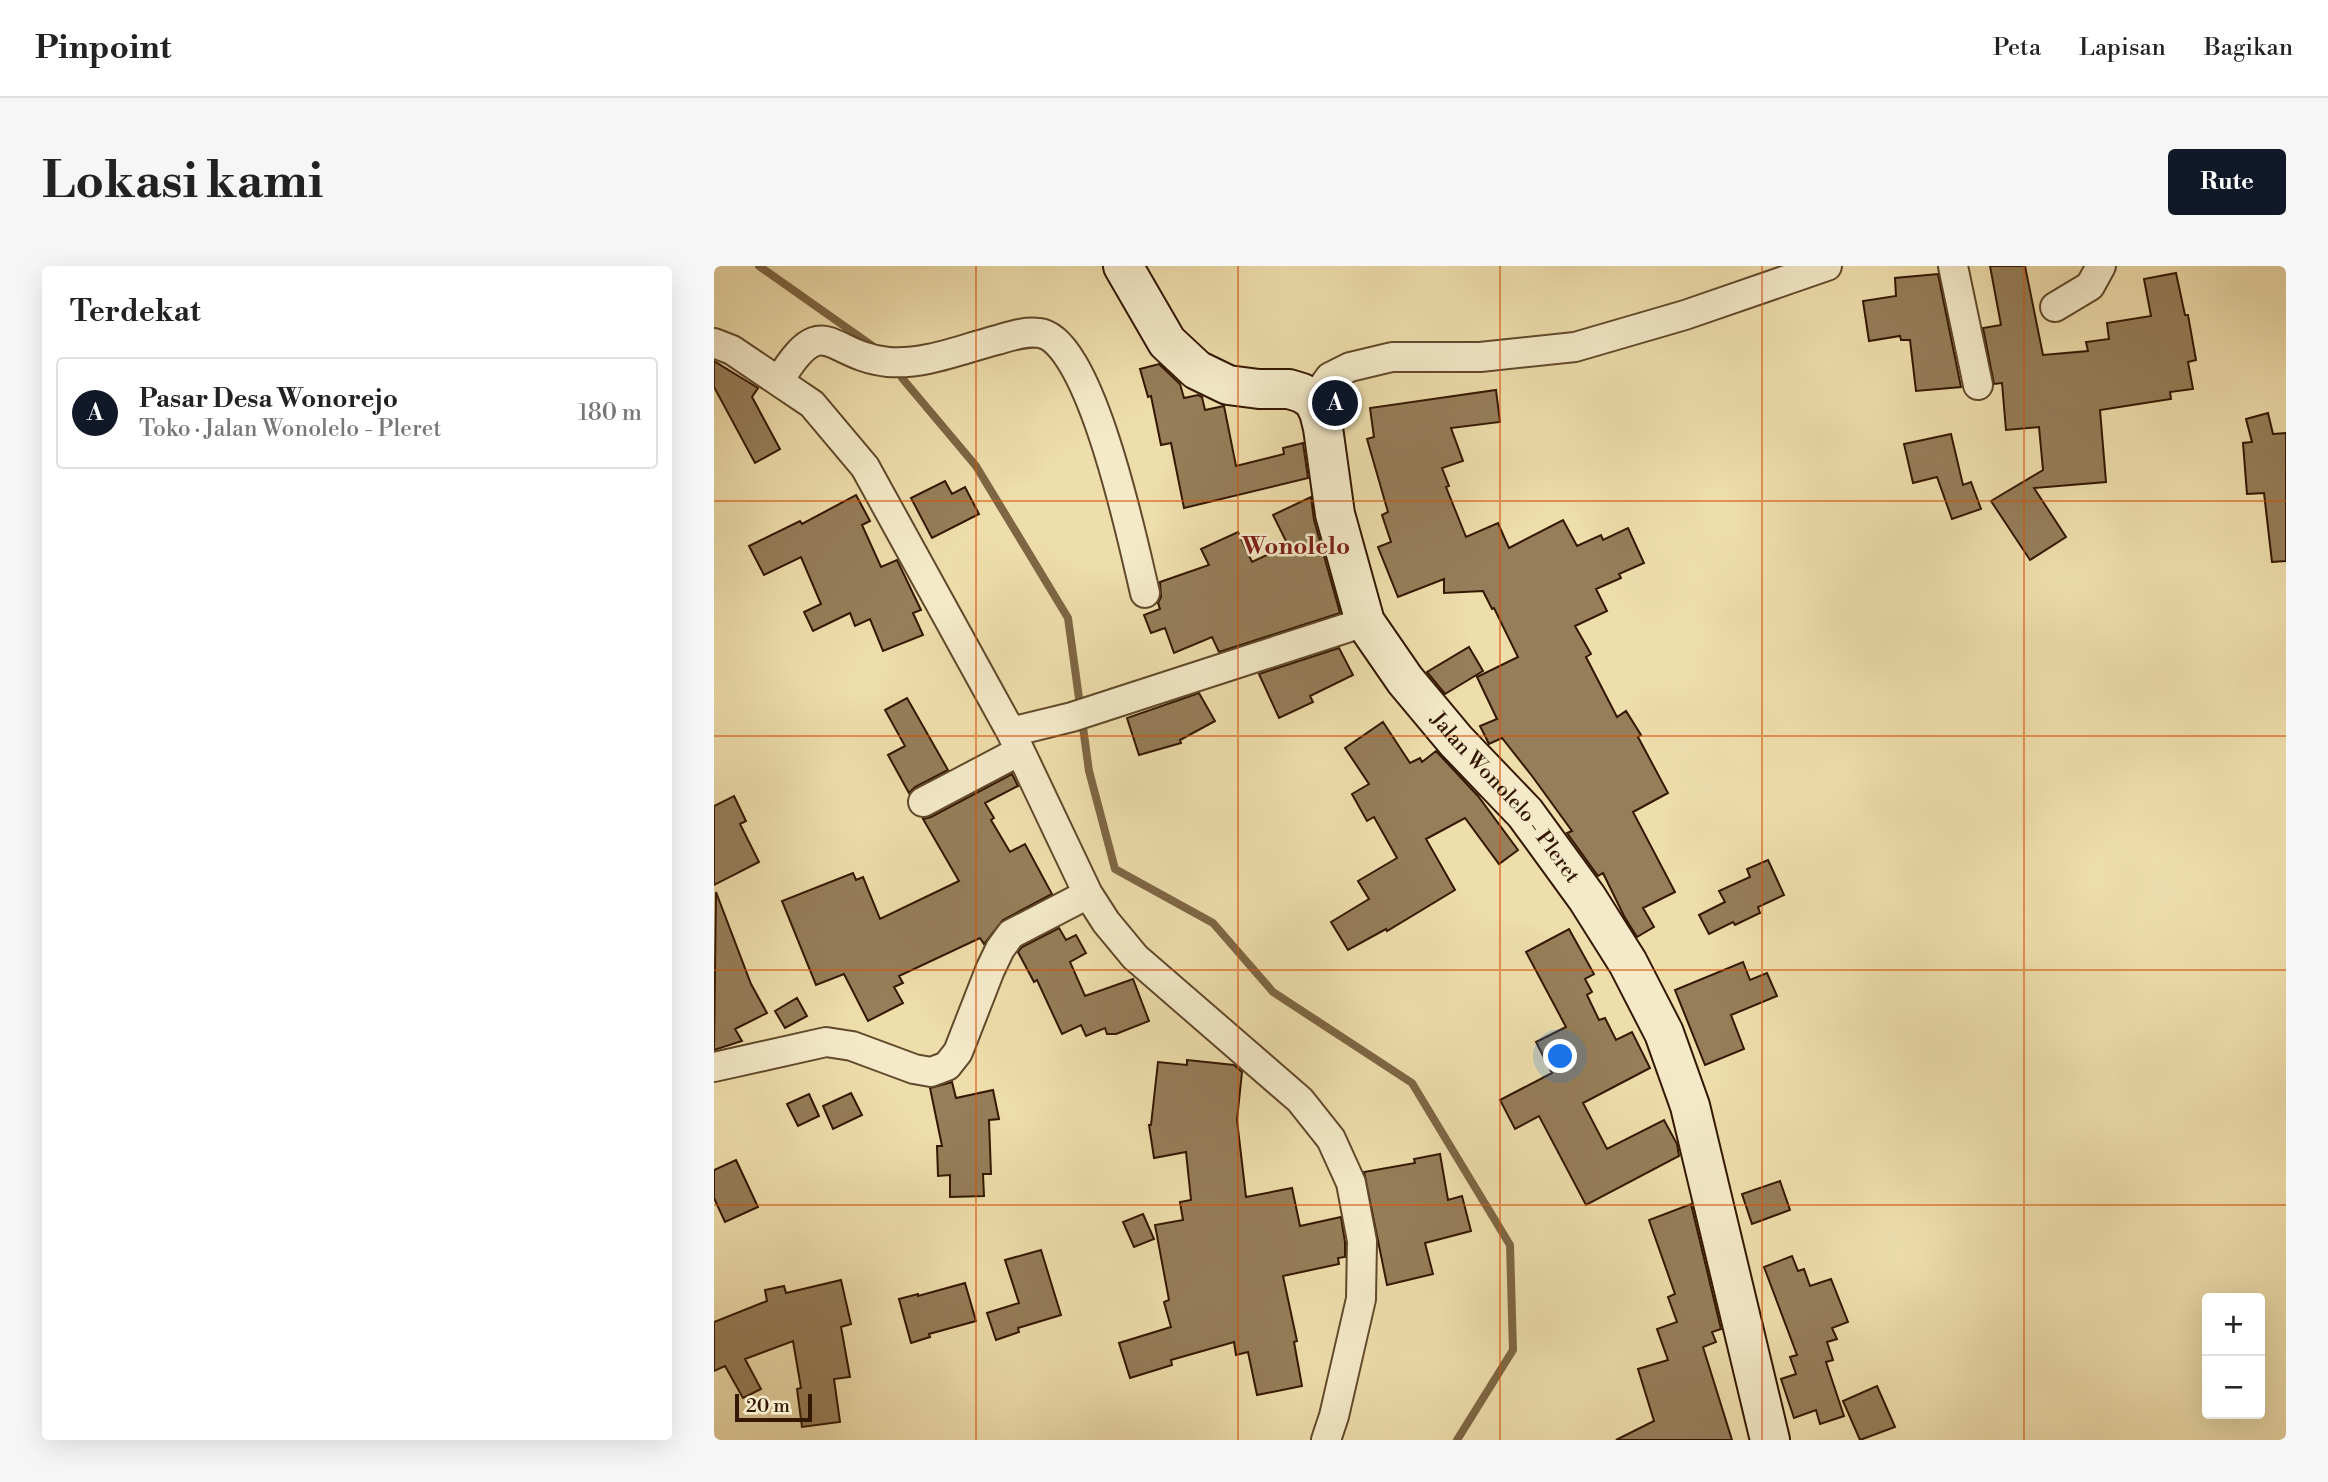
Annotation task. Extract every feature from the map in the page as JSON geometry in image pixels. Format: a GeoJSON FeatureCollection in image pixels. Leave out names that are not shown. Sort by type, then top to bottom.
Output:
{"type":"FeatureCollection","features":[{"type":"Feature","properties":{"kind":"main road"},"geometry":{"type":"LineString","coordinates":[[1123,266],[1167,342],[1197,370],[1228,385],[1289,389],[1313,400]]}},
{"type":"Feature","properties":{"kind":"main road","name":"Jalan Wonolelo - Pleret"},"geometry":{"type":"LineString","coordinates":[[1313,400],[1323,428],[1335,514],[1365,622],[1405,680],[1456,741],[1525,813],[1587,898],[1629,964],[1664,1033],[1690,1106],[1770,1440]]}},
{"type":"Feature","properties":{"kind":"street"},"geometry":{"type":"LineString","coordinates":[[1313,400],[1329,377],[1350,368],[1391,357],[1480,357],[1575,347],[1685,315],[1827,266]]}},
{"type":"Feature","properties":{"kind":"street"},"geometry":{"type":"LineString","coordinates":[[1953,266],[1978,385]]}},
{"type":"Feature","properties":{"kind":"street"},"geometry":{"type":"LineString","coordinates":[[2055,307],[2090,286],[2101,266]]}},
{"type":"Feature","properties":{"kind":"street"},"geometry":{"type":"LineString","coordinates":[[779,382],[792,359],[805,346],[816,340],[827,339],[867,357],[887,362],[928,359],[1019,334],[1041,333],[1056,340],[1073,362],[1104,437],[1126,511],[1145,593]]}},
{"type":"Feature","properties":{"kind":"street"},"geometry":{"type":"LineString","coordinates":[[714,343],[732,350],[812,404],[865,467],[1015,742],[1088,894],[1106,922],[1135,957],[1300,1100],[1331,1139],[1351,1183],[1362,1241],[1361,1299],[1326,1440]]}},
{"type":"Feature","properties":{"kind":"street"},"geometry":{"type":"LineString","coordinates":[[923,803],[1015,742],[1072,717],[1365,622]]}},
{"type":"Feature","properties":{"kind":"street"},"geometry":{"type":"LineString","coordinates":[[714,1067],[826,1042],[852,1045],[914,1069],[931,1072],[947,1066],[958,1052],[990,970],[1011,934],[1088,894]]}},
{"type":"Feature","properties":{"kind":"building"},"geometry":{"type":"Polygon","coordinates":[[[1990,266],[2025,266],[2043,355],[2088,351],[2086,342],[2109,339],[2107,323],[2151,316],[2144,279],[2176,273],[2185,315],[2188,315],[2196,360],[2188,362],[2193,389],[2170,392],[2171,399],[2100,410],[2106,482],[2034,488],[2066,537],[2030,560],[1991,501],[2043,470],[2039,427],[2006,430],[2002,383],[1994,384],[1983,328],[2001,325],[1990,266]]]}},
{"type":"Feature","properties":{"kind":"building"},"geometry":{"type":"Polygon","coordinates":[[[1938,274],[1961,387],[1916,391],[1910,340],[1901,340],[1900,336],[1869,341],[1863,301],[1896,296],[1895,278],[1938,274]]]}},
{"type":"Feature","properties":{"kind":"building"},"geometry":{"type":"Polygon","coordinates":[[[714,361],[758,388],[752,397],[780,449],[755,463],[714,387],[714,361]]]}},
{"type":"Feature","properties":{"kind":"building"},"geometry":{"type":"Polygon","coordinates":[[[1159,364],[1180,384],[1184,398],[1198,395],[1202,397],[1205,410],[1224,406],[1236,466],[1284,454],[1283,448],[1303,443],[1308,478],[1184,508],[1171,443],[1161,445],[1151,396],[1148,397],[1140,369],[1159,364]]]}},
{"type":"Feature","properties":{"kind":"building"},"geometry":{"type":"Polygon","coordinates":[[[1496,390],[1500,422],[1451,428],[1463,461],[1442,468],[1449,486],[1446,487],[1466,537],[1498,523],[1509,548],[1563,520],[1577,546],[1601,535],[1603,540],[1628,528],[1644,563],[1619,574],[1621,578],[1596,589],[1607,611],[1575,626],[1591,654],[1586,657],[1617,717],[1626,711],[1641,735],[1638,737],[1668,793],[1633,812],[1675,892],[1643,908],[1654,927],[1637,937],[1603,873],[1598,876],[1567,833],[1572,831],[1532,776],[1502,738],[1489,744],[1480,726],[1497,719],[1477,677],[1518,657],[1483,591],[1444,593],[1444,579],[1398,597],[1378,547],[1391,542],[1382,515],[1388,512],[1367,439],[1374,437],[1370,408],[1496,390]]]}},
{"type":"Feature","properties":{"kind":"building"},"geometry":{"type":"Polygon","coordinates":[[[2268,413],[2273,434],[2286,433],[2286,561],[2272,562],[2264,493],[2247,494],[2243,443],[2252,442],[2246,419],[2268,413]]]}},
{"type":"Feature","properties":{"kind":"building"},"geometry":{"type":"Polygon","coordinates":[[[1951,434],[1963,485],[1971,482],[1981,509],[1952,519],[1937,477],[1913,483],[1904,444],[1951,434]]]}},
{"type":"Feature","properties":{"kind":"building"},"geometry":{"type":"Polygon","coordinates":[[[945,481],[952,494],[965,487],[979,514],[932,538],[911,498],[945,481]]]}},
{"type":"Feature","properties":{"kind":"building"},"geometry":{"type":"Polygon","coordinates":[[[856,495],[870,521],[862,525],[881,567],[897,560],[921,610],[913,613],[923,635],[883,651],[870,619],[855,626],[850,613],[813,631],[804,612],[821,604],[801,557],[764,575],[749,546],[800,521],[802,524],[856,495]]]}},
{"type":"Feature","properties":{"kind":"building"},"geometry":{"type":"Polygon","coordinates":[[[1311,497],[1314,520],[1340,613],[1219,652],[1212,637],[1174,653],[1165,628],[1151,633],[1144,615],[1160,609],[1160,582],[1209,565],[1201,549],[1238,532],[1252,562],[1288,545],[1273,515],[1311,497]]]}},
{"type":"Feature","properties":{"kind":"building"},"geometry":{"type":"Polygon","coordinates":[[[1469,647],[1483,671],[1445,694],[1427,672],[1469,647]]]}},
{"type":"Feature","properties":{"kind":"building"},"geometry":{"type":"Polygon","coordinates":[[[1339,648],[1353,675],[1310,696],[1313,702],[1279,718],[1259,674],[1339,648]]]}},
{"type":"Feature","properties":{"kind":"building"},"geometry":{"type":"Polygon","coordinates":[[[1199,693],[1215,721],[1180,740],[1181,743],[1139,755],[1127,718],[1199,693]]]}},
{"type":"Feature","properties":{"kind":"building"},"geometry":{"type":"Polygon","coordinates":[[[907,698],[948,770],[915,787],[909,793],[888,755],[905,746],[885,710],[907,698]]]}},
{"type":"Feature","properties":{"kind":"building"},"geometry":{"type":"Polygon","coordinates":[[[1383,722],[1410,763],[1420,758],[1422,762],[1436,751],[1478,796],[1518,850],[1499,864],[1465,818],[1426,839],[1455,890],[1387,931],[1386,929],[1348,950],[1331,922],[1369,899],[1358,881],[1397,858],[1374,817],[1367,821],[1352,794],[1369,784],[1345,748],[1383,722]]]}},
{"type":"Feature","properties":{"kind":"building"},"geometry":{"type":"Polygon","coordinates":[[[1012,774],[1018,786],[985,803],[994,818],[991,820],[1010,852],[1025,844],[1052,894],[1003,920],[984,944],[980,938],[899,976],[903,983],[894,987],[903,1003],[868,1021],[844,974],[816,985],[782,901],[853,873],[856,880],[863,877],[880,919],[959,881],[923,819],[1012,774]]]}},
{"type":"Feature","properties":{"kind":"building"},"geometry":{"type":"Polygon","coordinates":[[[734,796],[746,821],[740,824],[759,862],[714,885],[714,806],[734,796]]]}},
{"type":"Feature","properties":{"kind":"building"},"geometry":{"type":"Polygon","coordinates":[[[1768,860],[1784,895],[1758,907],[1760,913],[1709,934],[1699,915],[1725,902],[1719,891],[1750,877],[1747,869],[1768,860]]]}},
{"type":"Feature","properties":{"kind":"building"},"geometry":{"type":"Polygon","coordinates":[[[716,892],[751,984],[767,1013],[735,1029],[742,1041],[714,1050],[716,892]]]}},
{"type":"Feature","properties":{"kind":"building"},"geometry":{"type":"Polygon","coordinates":[[[1059,928],[1066,940],[1076,935],[1086,953],[1070,962],[1085,996],[1133,979],[1149,1021],[1116,1034],[1107,1034],[1105,1028],[1086,1036],[1081,1025],[1062,1034],[1037,980],[1034,982],[1018,952],[1022,947],[1059,928]]]}},
{"type":"Feature","properties":{"kind":"building"},"geometry":{"type":"Polygon","coordinates":[[[1569,929],[1594,974],[1585,979],[1592,992],[1587,995],[1599,1020],[1605,1018],[1616,1040],[1632,1032],[1650,1068],[1583,1103],[1607,1149],[1664,1120],[1677,1144],[1679,1156],[1586,1205],[1539,1116],[1515,1129],[1500,1100],[1552,1073],[1536,1042],[1566,1027],[1526,952],[1569,929]]]}},
{"type":"Feature","properties":{"kind":"building"},"geometry":{"type":"Polygon","coordinates":[[[1743,962],[1750,980],[1767,973],[1777,996],[1731,1015],[1744,1049],[1705,1065],[1675,990],[1743,962]]]}},
{"type":"Feature","properties":{"kind":"building"},"geometry":{"type":"Polygon","coordinates":[[[797,998],[807,1016],[785,1028],[775,1011],[797,998]]]}},
{"type":"Feature","properties":{"kind":"building"},"geometry":{"type":"Polygon","coordinates":[[[1187,1060],[1234,1065],[1242,1072],[1237,1120],[1246,1197],[1292,1188],[1300,1226],[1341,1217],[1345,1257],[1338,1258],[1339,1264],[1283,1276],[1297,1341],[1294,1342],[1302,1386],[1257,1395],[1248,1352],[1236,1355],[1234,1342],[1171,1360],[1172,1365],[1130,1378],[1119,1343],[1171,1327],[1164,1302],[1169,1300],[1155,1225],[1183,1220],[1180,1202],[1191,1200],[1186,1152],[1154,1158],[1149,1125],[1158,1062],[1187,1065],[1187,1060]]]}},
{"type":"Feature","properties":{"kind":"building"},"geometry":{"type":"Polygon","coordinates":[[[952,1082],[956,1098],[993,1090],[999,1119],[989,1120],[991,1174],[983,1174],[984,1196],[950,1197],[950,1175],[938,1176],[937,1146],[942,1146],[930,1088],[952,1082]]]}},
{"type":"Feature","properties":{"kind":"building"},"geometry":{"type":"Polygon","coordinates":[[[851,1093],[862,1115],[833,1129],[823,1106],[851,1093]]]}},
{"type":"Feature","properties":{"kind":"building"},"geometry":{"type":"Polygon","coordinates":[[[809,1094],[819,1116],[798,1126],[787,1104],[809,1094]]]}},
{"type":"Feature","properties":{"kind":"building"},"geometry":{"type":"Polygon","coordinates":[[[1440,1154],[1448,1200],[1462,1196],[1471,1231],[1425,1243],[1433,1274],[1387,1285],[1364,1172],[1415,1163],[1414,1159],[1440,1154]]]}},
{"type":"Feature","properties":{"kind":"building"},"geometry":{"type":"Polygon","coordinates":[[[736,1160],[758,1207],[725,1222],[714,1198],[714,1170],[736,1160]]]}},
{"type":"Feature","properties":{"kind":"building"},"geometry":{"type":"Polygon","coordinates":[[[1780,1181],[1790,1210],[1752,1224],[1742,1194],[1780,1181]]]}},
{"type":"Feature","properties":{"kind":"building"},"geometry":{"type":"Polygon","coordinates":[[[1691,1204],[1721,1329],[1712,1332],[1716,1342],[1703,1347],[1732,1440],[1616,1440],[1654,1421],[1638,1369],[1668,1360],[1657,1329],[1677,1322],[1668,1297],[1675,1294],[1649,1220],[1691,1204]]]}},
{"type":"Feature","properties":{"kind":"building"},"geometry":{"type":"Polygon","coordinates":[[[1143,1214],[1154,1239],[1134,1247],[1123,1222],[1143,1214]]]}},
{"type":"Feature","properties":{"kind":"building"},"geometry":{"type":"Polygon","coordinates":[[[1041,1250],[1061,1315],[1018,1328],[1019,1332],[996,1340],[987,1313],[1019,1303],[1005,1260],[1041,1250]]]}},
{"type":"Feature","properties":{"kind":"building"},"geometry":{"type":"Polygon","coordinates":[[[1792,1256],[1798,1271],[1804,1269],[1810,1286],[1831,1279],[1848,1322],[1832,1328],[1837,1339],[1827,1342],[1833,1360],[1826,1362],[1844,1416],[1820,1424],[1816,1410],[1794,1418],[1781,1379],[1796,1374],[1790,1357],[1797,1355],[1764,1267],[1792,1256]]]}},
{"type":"Feature","properties":{"kind":"building"},"geometry":{"type":"Polygon","coordinates":[[[841,1280],[851,1324],[841,1327],[850,1377],[834,1379],[840,1422],[802,1427],[797,1389],[801,1388],[793,1341],[745,1359],[761,1389],[743,1398],[725,1366],[714,1371],[714,1322],[767,1301],[765,1290],[784,1286],[786,1293],[841,1280]]]}},
{"type":"Feature","properties":{"kind":"building"},"geometry":{"type":"Polygon","coordinates":[[[965,1283],[976,1321],[929,1334],[930,1337],[911,1343],[899,1299],[965,1283]]]}},
{"type":"Feature","properties":{"kind":"building"},"geometry":{"type":"Polygon","coordinates":[[[1877,1386],[1895,1427],[1860,1440],[1843,1401],[1877,1386]]]}},
{"type":"Feature","properties":{"kind":"waterway"},"geometry":{"type":"LineString","coordinates":[[759,266],[874,347]]}},
{"type":"Feature","properties":{"kind":"waterway"},"geometry":{"type":"LineString","coordinates":[[902,378],[976,466],[1068,618],[1089,771],[1115,869],[1213,923],[1273,992],[1412,1083],[1510,1245],[1513,1350],[1457,1440]]}},
{"type":"Feature","properties":{"kind":"place","name":"Pasar Desa Wonorejo"},"geometry":{"type":"Point","coordinates":[1335,403]}},
{"type":"Feature","properties":{"kind":"district","name":"Wonolelo"},"geometry":{"type":"Point","coordinates":[1296,547]}}]}
